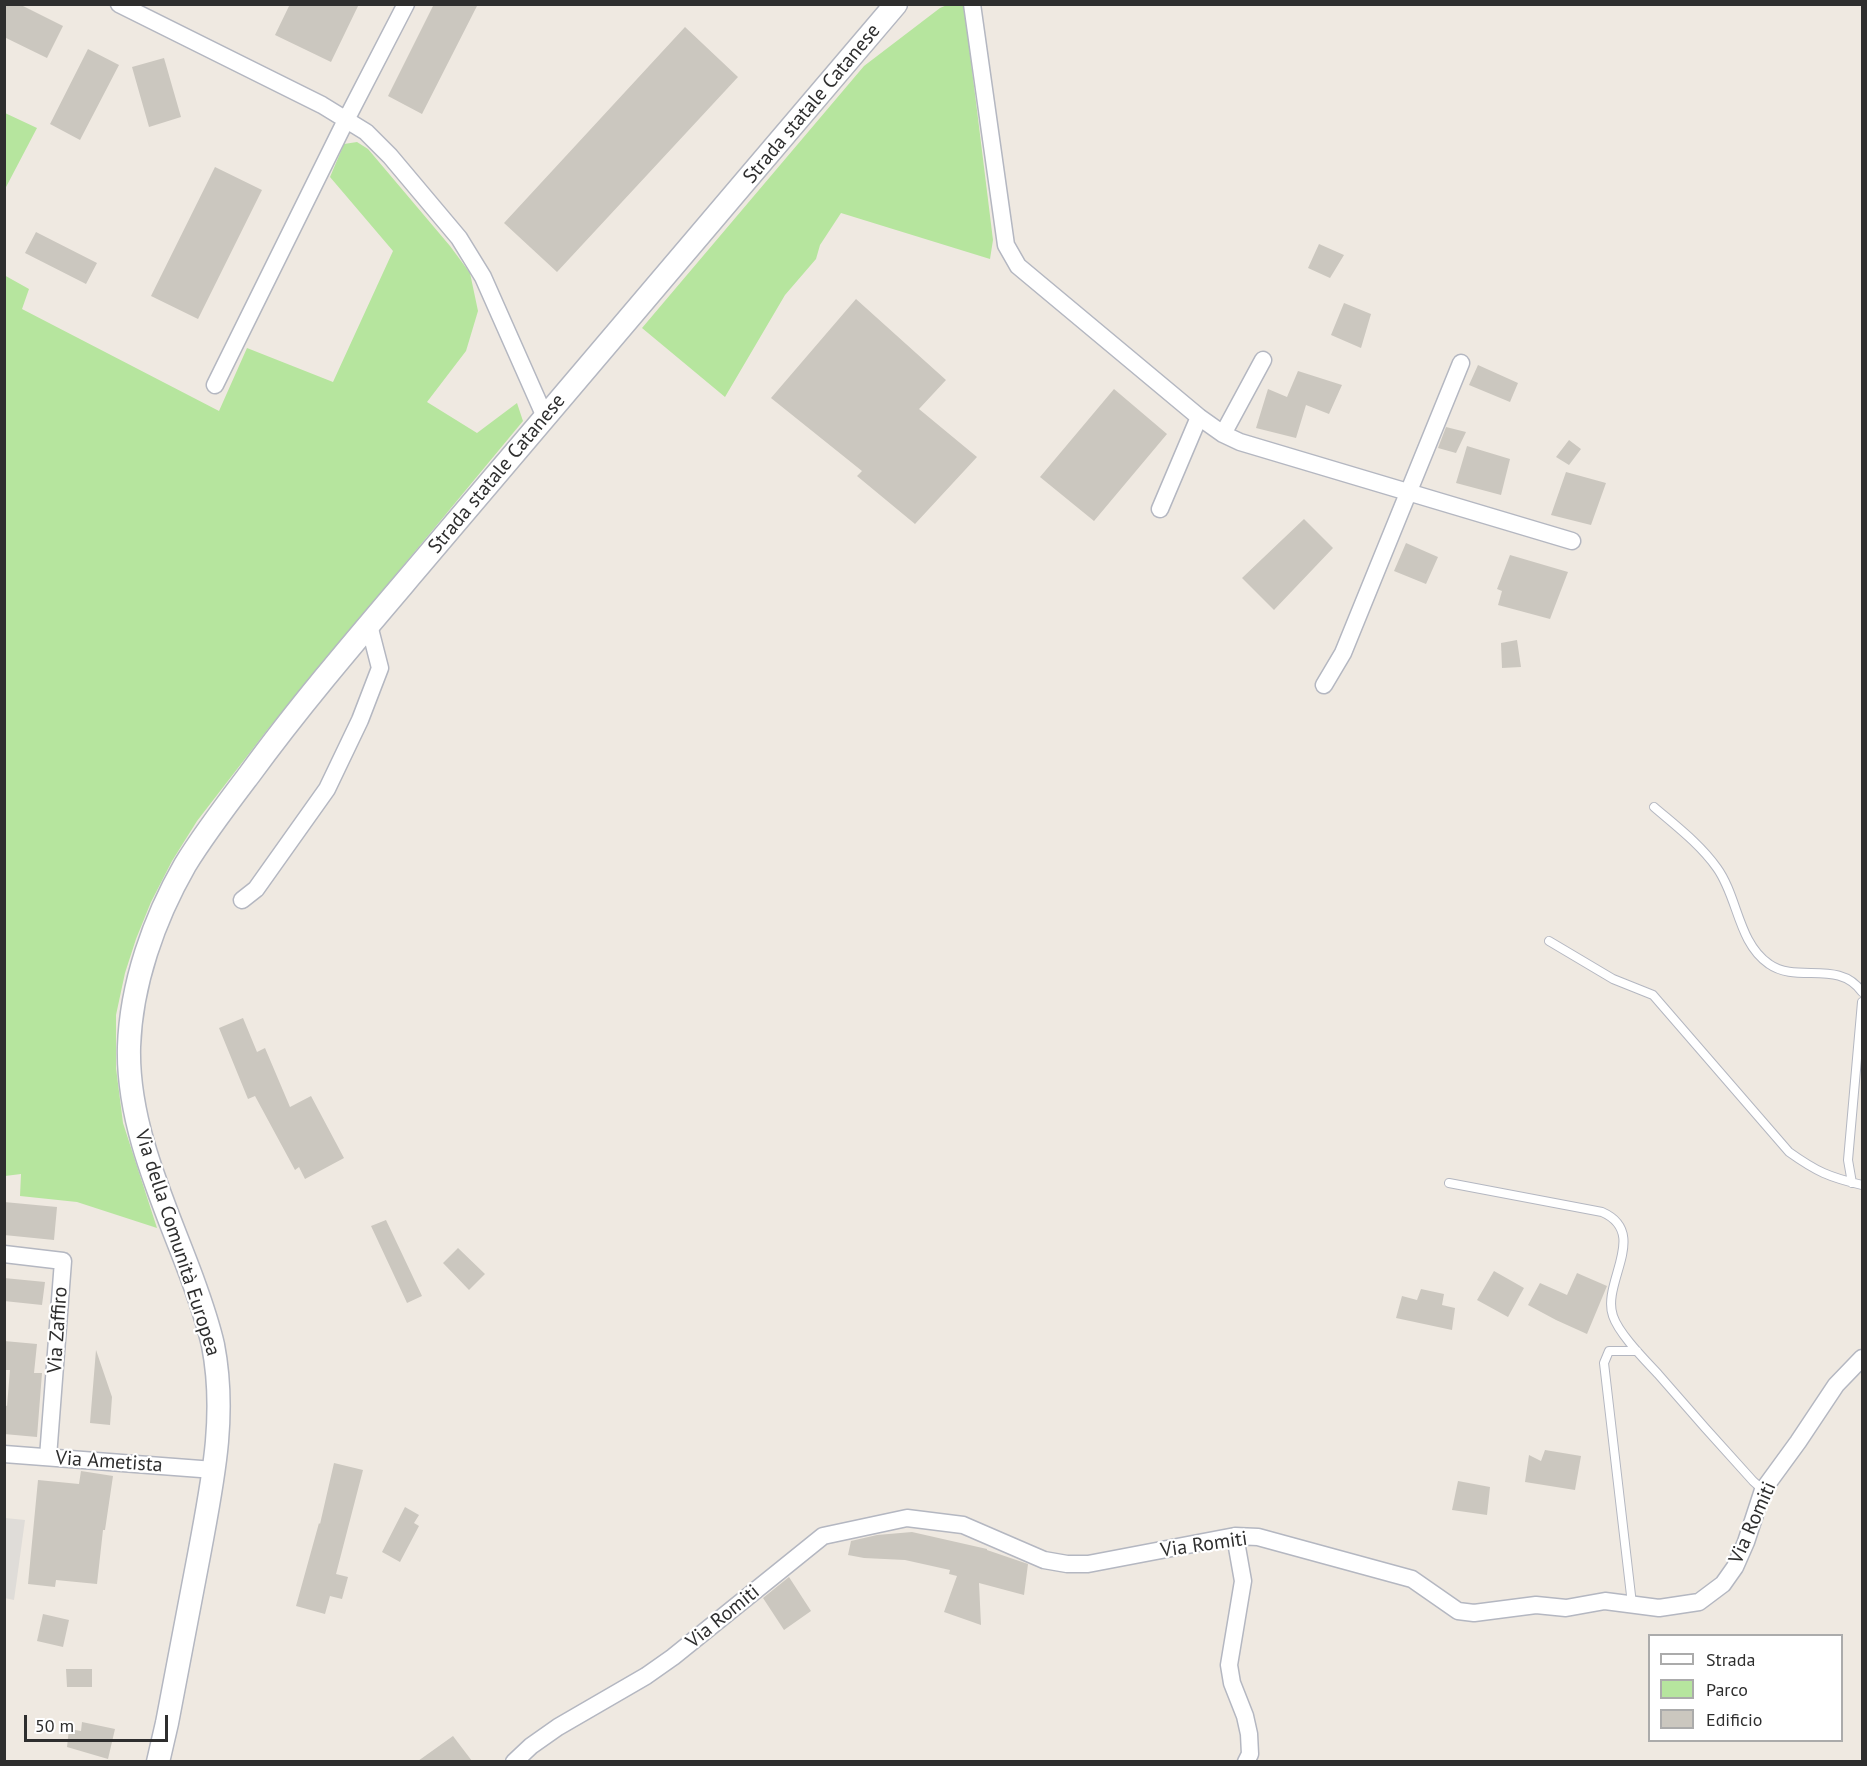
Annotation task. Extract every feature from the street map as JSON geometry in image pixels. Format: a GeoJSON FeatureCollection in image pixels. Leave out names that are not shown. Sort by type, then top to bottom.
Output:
{"type":"FeatureCollection","features":[{"type":"Feature","properties":{"kind":"main road","name":"Strada statale Catanese"},"geometry":{"type":"LineString","coordinates":[[141,972],[151,938],[185,865],[208,829],[280,732],[544,417],[896,4]]}},
{"type":"Feature","properties":{"kind":"main road","name":"Via della Comunità Europea"},"geometry":{"type":"LineString","coordinates":[[141,972],[129,1047],[131,1084],[150,1165],[212,1338],[220,1406],[214,1470],[158,1761]]}},
{"type":"Feature","properties":{"kind":"street"},"geometry":{"type":"LineString","coordinates":[[119,4],[322,105],[366,132],[390,156],[459,238],[483,277],[544,417]]}},
{"type":"Feature","properties":{"kind":"street"},"geometry":{"type":"LineString","coordinates":[[215,385],[406,4]]}},
{"type":"Feature","properties":{"kind":"street"},"geometry":{"type":"LineString","coordinates":[[972,4],[1006,244],[1018,266],[1223,435],[1407,493],[1572,541]]}},
{"type":"Feature","properties":{"kind":"street"},"geometry":{"type":"LineString","coordinates":[[1223,435],[1263,360]]}},
{"type":"Feature","properties":{"kind":"street"},"geometry":{"type":"LineString","coordinates":[[1324,686],[1343,653],[1461,363]]}},
{"type":"Feature","properties":{"kind":"street"},"geometry":{"type":"LineString","coordinates":[[1160,509],[1199,417]]}},
{"type":"Feature","properties":{"kind":"street"},"geometry":{"type":"LineString","coordinates":[[242,900],[256,889],[327,789],[360,720],[380,668],[369,625]]}},
{"type":"Feature","properties":{"kind":"street","name":"Via Zaffiro"},"geometry":{"type":"LineString","coordinates":[[4,1254],[63,1261],[48,1457]]}},
{"type":"Feature","properties":{"kind":"street","name":"Via Romiti"},"geometry":{"type":"LineString","coordinates":[[514,1761],[558,1727],[646,1676],[673,1657],[823,1536],[907,1518],[963,1525],[1044,1560],[1067,1564],[1088,1564],[1235,1536],[1258,1537],[1412,1579],[1458,1611],[1474,1613],[1536,1605],[1566,1608],[1605,1601],[1659,1608],[1699,1602],[1723,1584],[1735,1567],[1763,1490],[1836,1385],[1863,1358]]}},
{"type":"Feature","properties":{"kind":"street","name":"Via Ametista"},"geometry":{"type":"LineString","coordinates":[[4,1454],[214,1470]]}},
{"type":"Feature","properties":{"kind":"street"},"geometry":{"type":"LineString","coordinates":[[1235,1536],[1243,1581],[1229,1665],[1232,1683],[1245,1716],[1249,1734],[1250,1754],[1246,1761]]}},
{"type":"Feature","properties":{"kind":"lane"},"geometry":{"type":"LineString","coordinates":[[1654,807],[1696,844],[1718,869],[1754,949],[1768,963],[1779,970],[1842,975],[1856,982],[1863,992]]}},
{"type":"Feature","properties":{"kind":"lane"},"geometry":{"type":"LineString","coordinates":[[1549,941],[1613,980],[1653,995],[1789,1152],[1809,1167],[1828,1176],[1863,1185]]}},
{"type":"Feature","properties":{"kind":"lane"},"geometry":{"type":"LineString","coordinates":[[1852,1183],[1848,1160],[1863,1002]]}},
{"type":"Feature","properties":{"kind":"lane"},"geometry":{"type":"LineString","coordinates":[[1449,1183],[1602,1212],[1612,1217],[1624,1241],[1612,1295],[1611,1309],[1617,1325],[1636,1351],[1763,1490]]}},
{"type":"Feature","properties":{"kind":"lane"},"geometry":{"type":"LineString","coordinates":[[1632,1604],[1604,1364],[1610,1351],[1636,1351]]}},
{"type":"Feature","properties":{"kind":"green space"},"geometry":{"type":"Polygon","coordinates":[[[947,5],[964,5],[993,240],[990,259],[841,213],[820,245],[816,259],[785,295],[725,397],[642,328],[864,66],[947,5]]]}},
{"type":"Feature","properties":{"kind":"green space"},"geometry":{"type":"Polygon","coordinates":[[[5,113],[37,128],[5,189],[5,113]]]}},
{"type":"Feature","properties":{"kind":"green space"},"geometry":{"type":"Polygon","coordinates":[[[357,142],[368,149],[470,273],[478,311],[466,351],[427,402],[477,433],[517,403],[523,421],[268,729],[197,821],[172,861],[151,902],[125,973],[116,1015],[116,1068],[123,1123],[157,1228],[77,1202],[20,1196],[21,1174],[5,1176],[4,275],[29,289],[22,309],[219,411],[247,348],[333,382],[393,251],[330,177],[344,144],[357,142]]]}},
{"type":"Feature","properties":{"kind":"shaded area"},"geometry":{"type":"Polygon","coordinates":[[[5,1518],[25,1520],[14,1600],[5,1598],[5,1518]]]}},
{"type":"Feature","properties":{"kind":"building"},"geometry":{"type":"Polygon","coordinates":[[[4,4],[19,4],[63,26],[47,58],[4,37],[4,4]]]}},
{"type":"Feature","properties":{"kind":"building"},"geometry":{"type":"Polygon","coordinates":[[[290,4],[359,4],[331,62],[275,35],[290,4]]]}},
{"type":"Feature","properties":{"kind":"building"},"geometry":{"type":"Polygon","coordinates":[[[434,4],[478,4],[422,114],[388,96],[434,4]]]}},
{"type":"Feature","properties":{"kind":"building"},"geometry":{"type":"Polygon","coordinates":[[[685,27],[738,77],[557,272],[504,223],[685,27]]]}},
{"type":"Feature","properties":{"kind":"building"},"geometry":{"type":"Polygon","coordinates":[[[88,49],[119,65],[80,140],[50,124],[88,49]]]}},
{"type":"Feature","properties":{"kind":"building"},"geometry":{"type":"Polygon","coordinates":[[[164,58],[181,117],[149,127],[132,67],[164,58]]]}},
{"type":"Feature","properties":{"kind":"building"},"geometry":{"type":"Polygon","coordinates":[[[215,167],[262,190],[198,319],[151,296],[215,167]]]}},
{"type":"Feature","properties":{"kind":"building"},"geometry":{"type":"Polygon","coordinates":[[[36,232],[97,263],[86,284],[25,253],[36,232]]]}},
{"type":"Feature","properties":{"kind":"building"},"geometry":{"type":"Polygon","coordinates":[[[1319,244],[1344,255],[1330,278],[1308,268],[1319,244]]]}},
{"type":"Feature","properties":{"kind":"building"},"geometry":{"type":"Polygon","coordinates":[[[856,299],[946,380],[919,409],[977,457],[915,524],[857,476],[862,471],[771,398],[856,299]]]}},
{"type":"Feature","properties":{"kind":"building"},"geometry":{"type":"Polygon","coordinates":[[[1344,303],[1371,314],[1361,348],[1331,335],[1344,303]]]}},
{"type":"Feature","properties":{"kind":"building"},"geometry":{"type":"Polygon","coordinates":[[[1478,365],[1518,383],[1510,402],[1469,385],[1478,365]]]}},
{"type":"Feature","properties":{"kind":"building"},"geometry":{"type":"Polygon","coordinates":[[[1298,371],[1342,385],[1329,414],[1306,405],[1296,438],[1256,428],[1268,389],[1287,397],[1298,371]]]}},
{"type":"Feature","properties":{"kind":"building"},"geometry":{"type":"Polygon","coordinates":[[[1114,389],[1167,434],[1094,521],[1040,477],[1114,389]]]}},
{"type":"Feature","properties":{"kind":"building"},"geometry":{"type":"Polygon","coordinates":[[[1446,427],[1466,432],[1456,453],[1438,448],[1446,427]]]}},
{"type":"Feature","properties":{"kind":"building"},"geometry":{"type":"Polygon","coordinates":[[[1569,440],[1581,449],[1569,465],[1556,457],[1569,440]]]}},
{"type":"Feature","properties":{"kind":"building"},"geometry":{"type":"Polygon","coordinates":[[[1467,446],[1510,459],[1501,495],[1456,483],[1467,446]]]}},
{"type":"Feature","properties":{"kind":"building"},"geometry":{"type":"Polygon","coordinates":[[[1566,472],[1606,483],[1591,525],[1551,515],[1566,472]]]}},
{"type":"Feature","properties":{"kind":"building"},"geometry":{"type":"Polygon","coordinates":[[[1304,519],[1333,548],[1274,610],[1242,578],[1304,519]]]}},
{"type":"Feature","properties":{"kind":"building"},"geometry":{"type":"Polygon","coordinates":[[[1406,543],[1438,557],[1426,584],[1394,571],[1406,543]]]}},
{"type":"Feature","properties":{"kind":"building"},"geometry":{"type":"Polygon","coordinates":[[[1510,555],[1568,572],[1550,619],[1498,605],[1502,591],[1497,589],[1510,555]]]}},
{"type":"Feature","properties":{"kind":"building"},"geometry":{"type":"Polygon","coordinates":[[[1517,640],[1521,667],[1502,668],[1501,643],[1517,640]]]}},
{"type":"Feature","properties":{"kind":"building"},"geometry":{"type":"Polygon","coordinates":[[[243,1018],[257,1052],[265,1048],[290,1107],[311,1096],[344,1158],[305,1179],[299,1167],[295,1170],[255,1096],[248,1099],[219,1028],[243,1018]]]}},
{"type":"Feature","properties":{"kind":"building"},"geometry":{"type":"Polygon","coordinates":[[[4,1202],[57,1207],[54,1240],[4,1235],[4,1202]]]}},
{"type":"Feature","properties":{"kind":"building"},"geometry":{"type":"Polygon","coordinates":[[[386,1220],[422,1296],[407,1303],[371,1226],[386,1220]]]}},
{"type":"Feature","properties":{"kind":"building"},"geometry":{"type":"Polygon","coordinates":[[[458,1248],[485,1274],[469,1290],[443,1263],[458,1248]]]}},
{"type":"Feature","properties":{"kind":"building"},"geometry":{"type":"Polygon","coordinates":[[[1494,1271],[1524,1288],[1508,1317],[1477,1300],[1494,1271]]]}},
{"type":"Feature","properties":{"kind":"building"},"geometry":{"type":"Polygon","coordinates":[[[1577,1273],[1607,1286],[1587,1334],[1528,1305],[1540,1283],[1567,1295],[1577,1273]]]}},
{"type":"Feature","properties":{"kind":"building"},"geometry":{"type":"Polygon","coordinates":[[[4,1278],[45,1282],[42,1305],[4,1301],[4,1278]]]}},
{"type":"Feature","properties":{"kind":"building"},"geometry":{"type":"Polygon","coordinates":[[[1421,1289],[1444,1294],[1442,1305],[1455,1308],[1452,1330],[1396,1318],[1402,1296],[1417,1300],[1421,1289]]]}},
{"type":"Feature","properties":{"kind":"building"},"geometry":{"type":"Polygon","coordinates":[[[4,1341],[37,1344],[34,1373],[42,1373],[37,1437],[4,1434],[4,1405],[7,1406],[10,1370],[4,1370],[4,1341]]]}},
{"type":"Feature","properties":{"kind":"building"},"geometry":{"type":"Polygon","coordinates":[[[96,1350],[112,1397],[110,1425],[90,1423],[96,1350]]]}},
{"type":"Feature","properties":{"kind":"building"},"geometry":{"type":"Polygon","coordinates":[[[1545,1450],[1581,1456],[1575,1490],[1525,1482],[1529,1455],[1541,1461],[1545,1450]]]}},
{"type":"Feature","properties":{"kind":"building"},"geometry":{"type":"Polygon","coordinates":[[[334,1463],[363,1470],[336,1574],[348,1577],[342,1599],[330,1596],[325,1614],[296,1606],[320,1524],[334,1463]]]}},
{"type":"Feature","properties":{"kind":"building"},"geometry":{"type":"Polygon","coordinates":[[[81,1471],[113,1476],[105,1530],[103,1530],[97,1584],[56,1580],[55,1587],[28,1584],[38,1480],[79,1484],[81,1471]]]}},
{"type":"Feature","properties":{"kind":"building"},"geometry":{"type":"Polygon","coordinates":[[[1458,1481],[1490,1487],[1487,1515],[1452,1510],[1458,1481]]]}},
{"type":"Feature","properties":{"kind":"building"},"geometry":{"type":"Polygon","coordinates":[[[405,1507],[419,1515],[414,1523],[419,1526],[400,1562],[382,1552],[405,1507]]]}},
{"type":"Feature","properties":{"kind":"building"},"geometry":{"type":"Polygon","coordinates":[[[912,1532],[987,1549],[1028,1564],[1024,1595],[979,1583],[981,1625],[944,1612],[957,1576],[949,1574],[950,1570],[905,1560],[848,1555],[851,1541],[877,1535],[912,1532]]]}},
{"type":"Feature","properties":{"kind":"building"},"geometry":{"type":"Polygon","coordinates":[[[789,1577],[811,1611],[784,1630],[763,1598],[789,1577]]]}},
{"type":"Feature","properties":{"kind":"building"},"geometry":{"type":"Polygon","coordinates":[[[43,1614],[69,1620],[63,1647],[37,1641],[43,1614]]]}},
{"type":"Feature","properties":{"kind":"building"},"geometry":{"type":"Polygon","coordinates":[[[66,1669],[92,1669],[92,1687],[67,1687],[66,1669]]]}},
{"type":"Feature","properties":{"kind":"building"},"geometry":{"type":"Polygon","coordinates":[[[82,1722],[115,1729],[108,1759],[67,1747],[69,1729],[81,1731],[82,1722]]]}},
{"type":"Feature","properties":{"kind":"building"},"geometry":{"type":"Polygon","coordinates":[[[453,1736],[472,1761],[418,1761],[453,1736]]]}}]}
